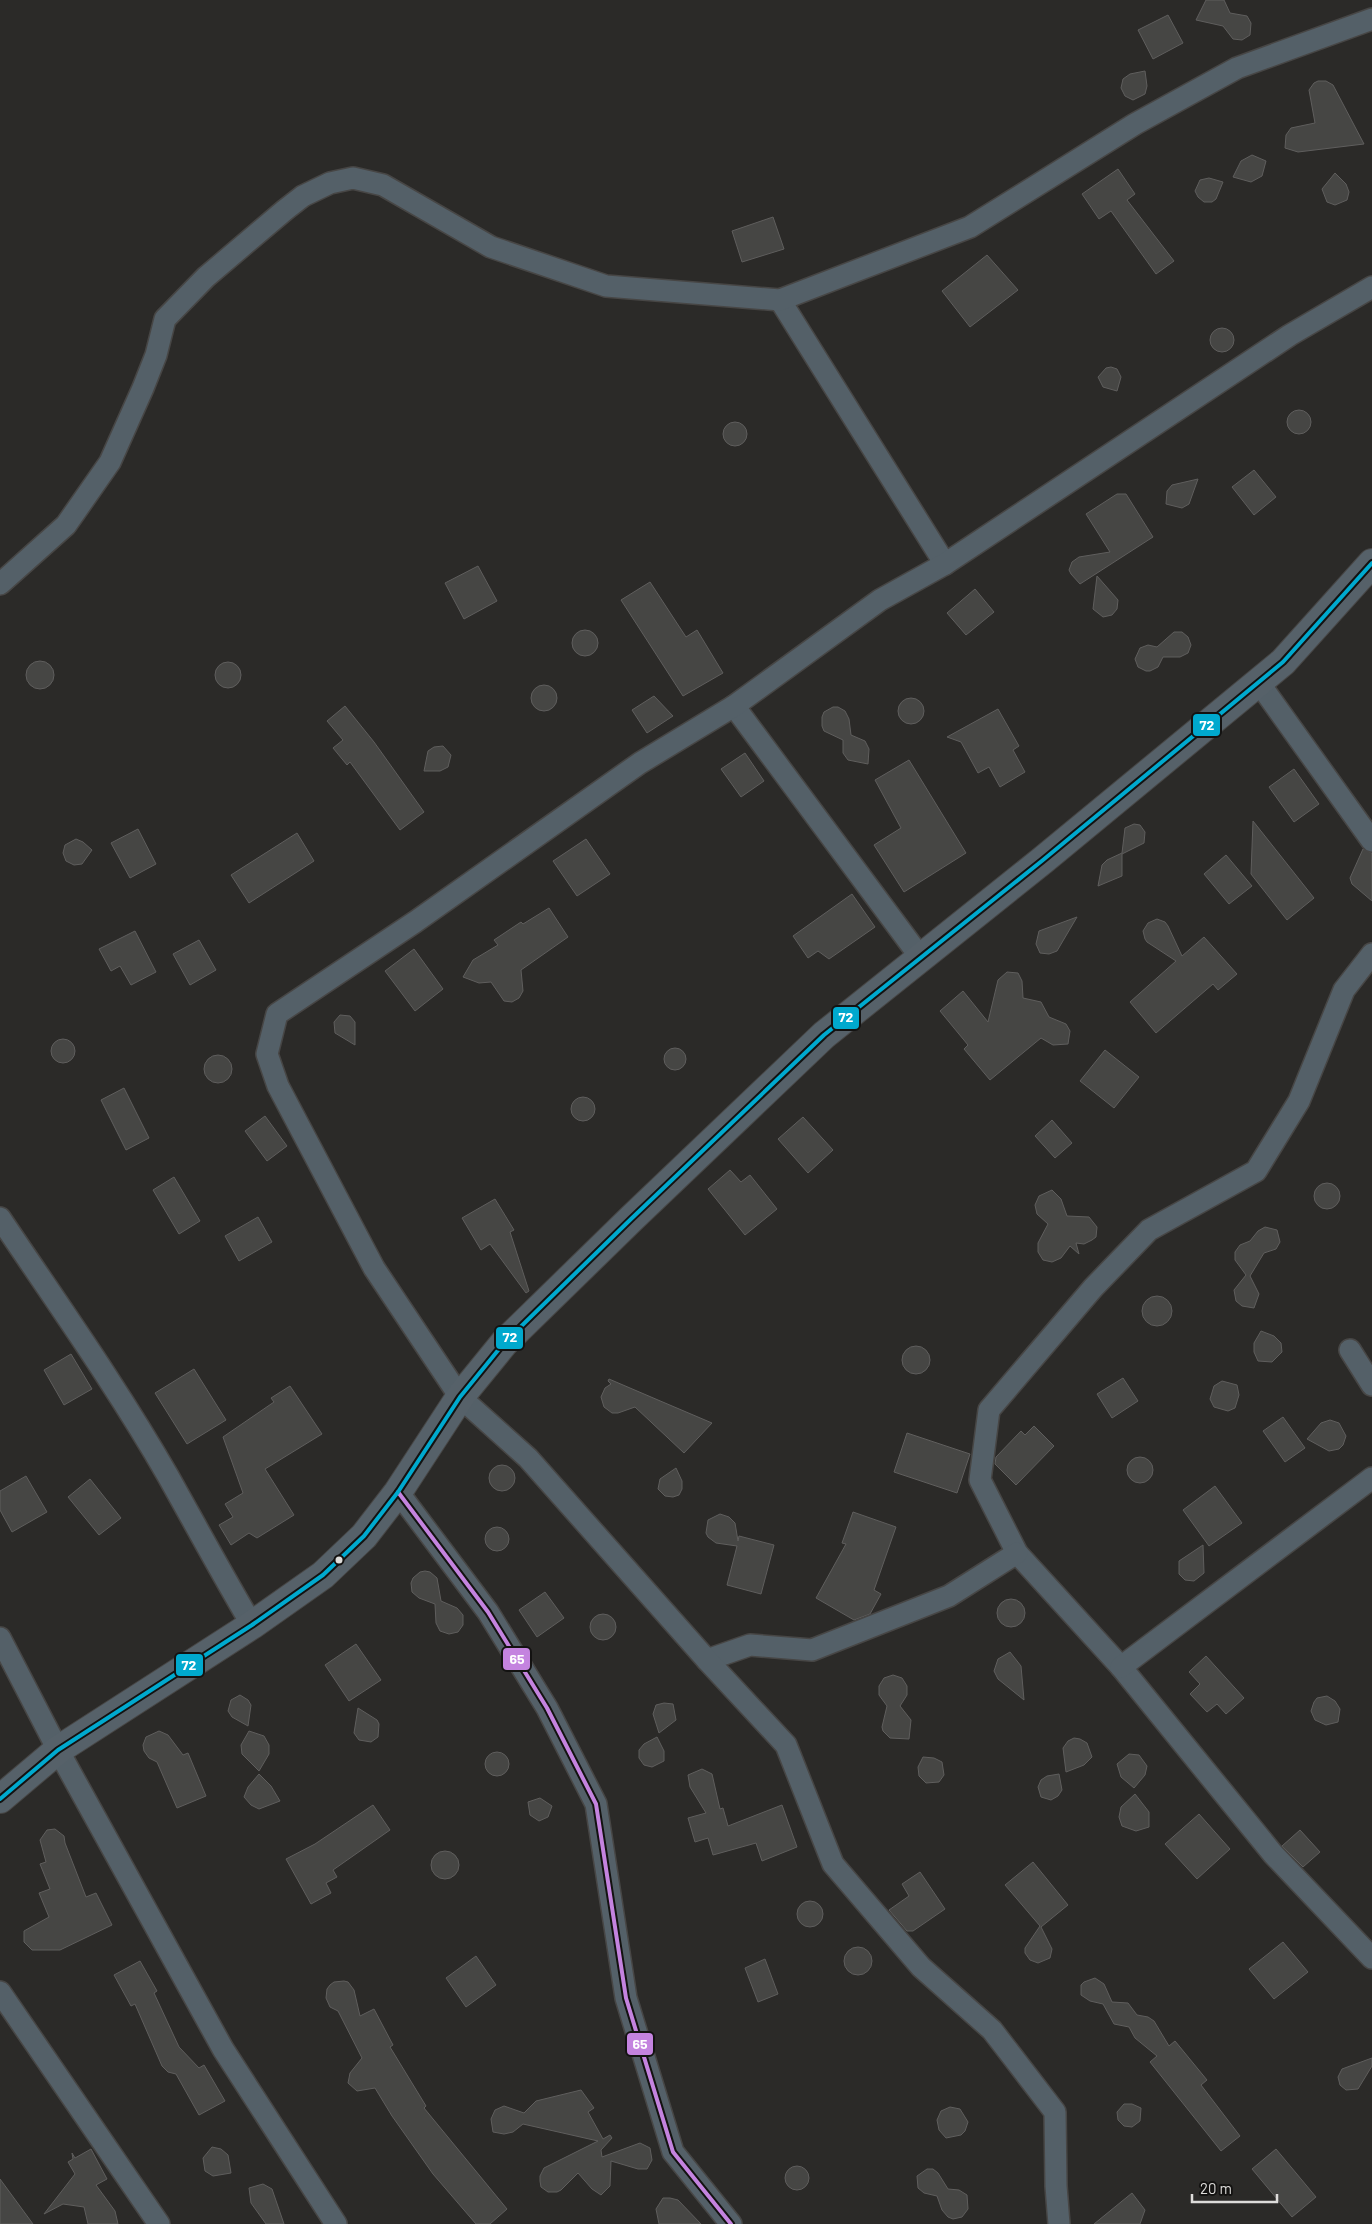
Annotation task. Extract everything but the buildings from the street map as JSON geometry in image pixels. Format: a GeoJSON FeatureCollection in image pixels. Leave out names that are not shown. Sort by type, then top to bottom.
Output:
{"type":"FeatureCollection","features":[{"type":"Feature","properties":{"kind":"main road"},"geometry":{"type":"LineString","coordinates":[[0,1799],[58,1750],[252,1625],[323,1575],[364,1536],[398,1492],[460,1397],[504,1343],[817,1042],[1259,683],[1283,662],[1372,563]]}},
{"type":"Feature","properties":{"kind":"street"},"geometry":{"type":"LineString","coordinates":[[0,584],[66,525],[110,462],[156,355],[165,320],[206,277],[285,210],[303,196],[330,183],[353,178],[383,185],[491,247],[606,286],[780,300],[970,227],[1135,124],[1238,68],[1372,19]]}},
{"type":"Feature","properties":{"kind":"street"},"geometry":{"type":"LineString","coordinates":[[1059,2224],[1056,2186],[1056,2112],[992,2030],[921,1967],[833,1864],[786,1745],[707,1660],[528,1458],[460,1397],[374,1268],[278,1086],[267,1054],[277,1014],[415,922],[640,764],[734,706],[880,600],[945,564],[1290,335],[1372,287]]}},
{"type":"Feature","properties":{"kind":"street"},"geometry":{"type":"LineString","coordinates":[[780,300],[945,564]]}},
{"type":"Feature","properties":{"kind":"street"},"geometry":{"type":"LineString","coordinates":[[1259,683],[1372,841]]}},
{"type":"Feature","properties":{"kind":"street"},"geometry":{"type":"LineString","coordinates":[[734,706],[921,958]]}},
{"type":"Feature","properties":{"kind":"street"},"geometry":{"type":"LineString","coordinates":[[1372,954],[1344,990],[1299,1101],[1256,1171],[1149,1230],[1094,1288],[989,1410],[980,1480],[1017,1553],[1121,1667],[1273,1854],[1372,1958]]}},
{"type":"Feature","properties":{"kind":"street"},"geometry":{"type":"LineString","coordinates":[[0,1218],[118,1395],[168,1476],[219,1570],[252,1625]]}},
{"type":"Feature","properties":{"kind":"street"},"geometry":{"type":"LineString","coordinates":[[1350,1350],[1372,1385]]}},
{"type":"Feature","properties":{"kind":"street"},"geometry":{"type":"LineString","coordinates":[[1121,1667],[1372,1478]]}},
{"type":"Feature","properties":{"kind":"street"},"geometry":{"type":"LineString","coordinates":[[398,1492],[488,1612],[547,1708],[596,1804],[626,1998],[673,2152],[732,2224]]}},
{"type":"Feature","properties":{"kind":"street"},"geometry":{"type":"LineString","coordinates":[[707,1660],[750,1644],[812,1650],[950,1596],[1017,1553]]}},
{"type":"Feature","properties":{"kind":"street"},"geometry":{"type":"LineString","coordinates":[[0,1638],[58,1750],[223,2049],[336,2224]]}},
{"type":"Feature","properties":{"kind":"street"},"geometry":{"type":"LineString","coordinates":[[0,1992],[160,2224]]}},
{"type":"Feature","properties":{"kind":"transit line","name":"72"},"geometry":{"type":"LineString","coordinates":[[0,1799],[58,1750],[252,1625],[323,1575],[364,1536],[398,1492],[460,1397],[504,1343],[631,1219],[824,1035],[1043,860],[1283,662],[1372,563]]}},
{"type":"Feature","properties":{"kind":"transit line","name":"65"},"geometry":{"type":"LineString","coordinates":[[398,1492],[488,1612],[547,1708],[596,1804],[626,1998],[673,2152],[731,2224]]}}]}
